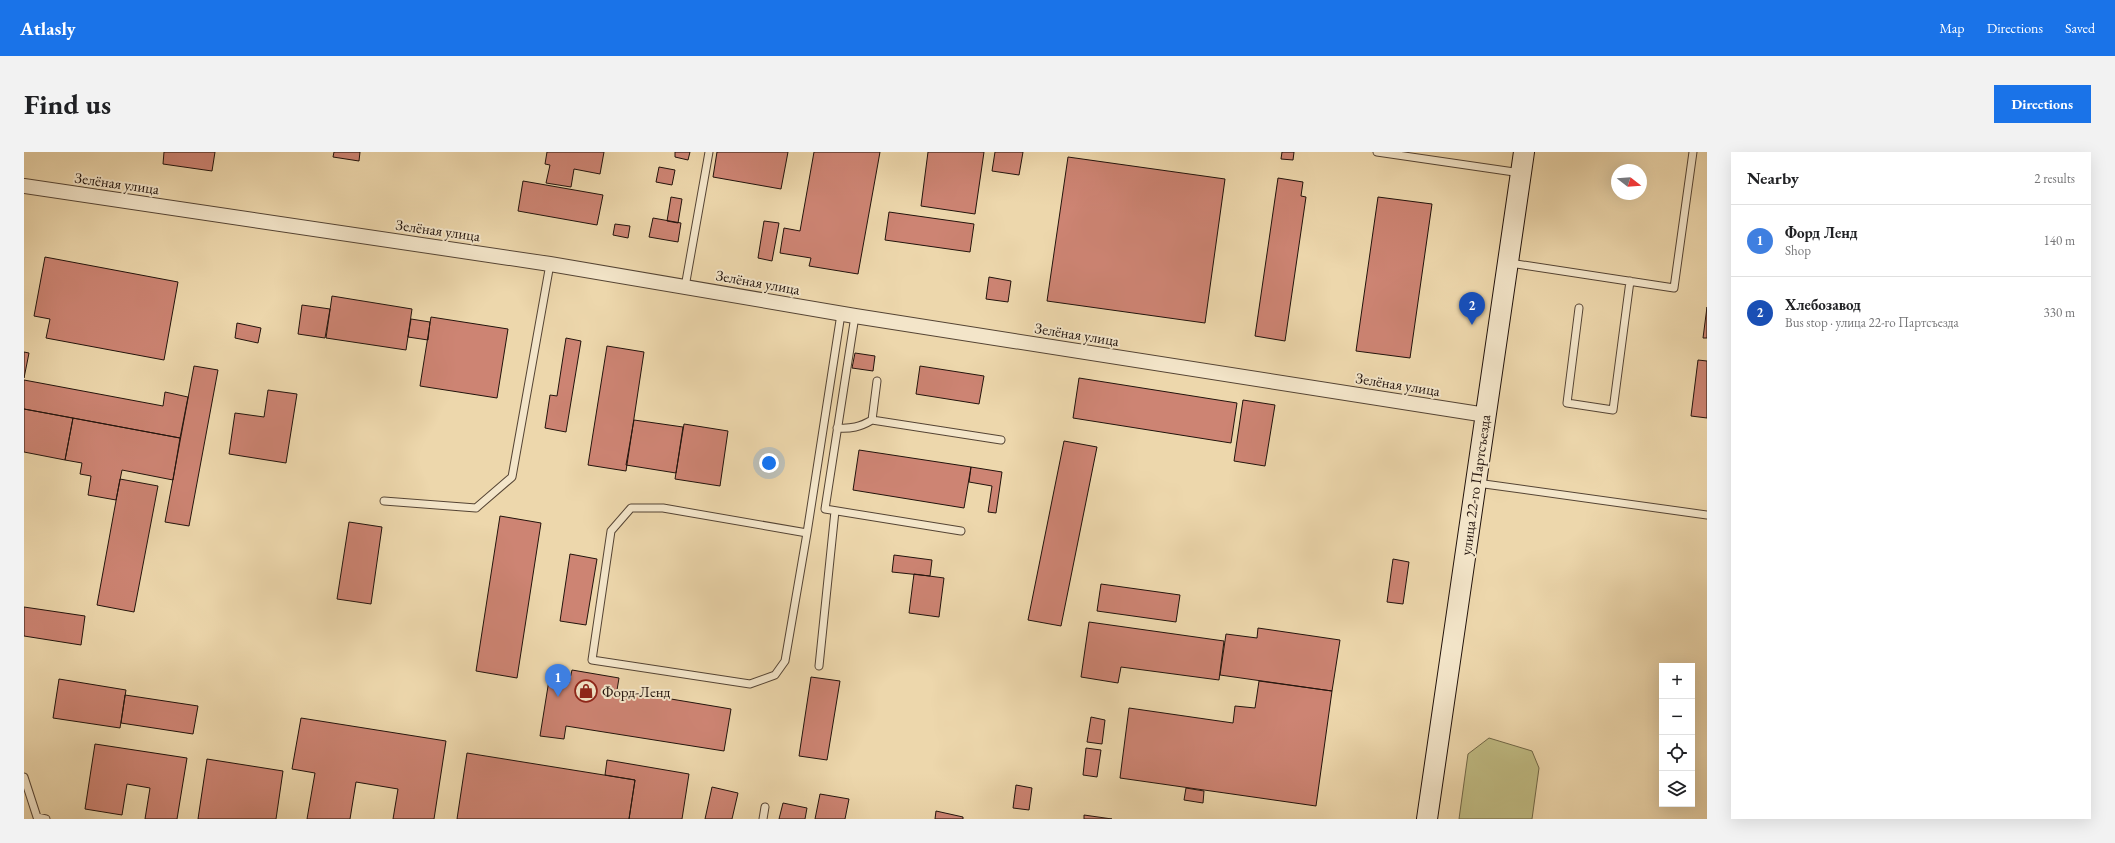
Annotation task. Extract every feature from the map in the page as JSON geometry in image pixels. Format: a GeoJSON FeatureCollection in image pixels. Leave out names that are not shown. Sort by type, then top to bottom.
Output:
{"type":"FeatureCollection","features":[{"type":"Feature","properties":{"kind":"main road","name":"улица 22-го Партсъезда"},"geometry":{"type":"LineString","coordinates":[[1427,819],[1524,152]]}},
{"type":"Feature","properties":{"kind":"street","name":"Зелёная улица"},"geometry":{"type":"LineString","coordinates":[[24,186],[550,264],[848,315],[1486,415]]}},
{"type":"Feature","properties":{"kind":"lane"},"geometry":{"type":"LineString","coordinates":[[685,287],[709,152]]}},
{"type":"Feature","properties":{"kind":"lane"},"geometry":{"type":"LineString","coordinates":[[1377,152],[1521,173]]}},
{"type":"Feature","properties":{"kind":"lane"},"geometry":{"type":"LineString","coordinates":[[1508,263],[1674,288],[1693,152]]}},
{"type":"Feature","properties":{"kind":"lane"},"geometry":{"type":"LineString","coordinates":[[384,501],[476,508],[512,477],[550,264]]}},
{"type":"Feature","properties":{"kind":"lane"},"geometry":{"type":"LineString","coordinates":[[1579,308],[1567,403],[1613,410],[1630,281]]}},
{"type":"Feature","properties":{"kind":"lane"},"geometry":{"type":"LineString","coordinates":[[848,315],[837,428],[825,509],[961,531]]}},
{"type":"Feature","properties":{"kind":"lane"},"geometry":{"type":"LineString","coordinates":[[807,533],[663,508],[631,508],[611,531],[592,660],[750,684],[775,675],[785,661],[807,533],[848,315]]}},
{"type":"Feature","properties":{"kind":"lane"},"geometry":{"type":"LineString","coordinates":[[872,420],[877,381]]}},
{"type":"Feature","properties":{"kind":"lane"},"geometry":{"type":"LineString","coordinates":[[837,428],[851,429],[862,426],[872,420],[1001,440]]}},
{"type":"Feature","properties":{"kind":"lane"},"geometry":{"type":"LineString","coordinates":[[1475,483],[1707,515]]}},
{"type":"Feature","properties":{"kind":"lane"},"geometry":{"type":"LineString","coordinates":[[819,666],[836,511]]}},
{"type":"Feature","properties":{"kind":"lane"},"geometry":{"type":"LineString","coordinates":[[24,777],[37,817],[46,819]]}},
{"type":"Feature","properties":{"kind":"lane"},"geometry":{"type":"LineString","coordinates":[[763,819],[765,807]]}},
{"type":"Feature","properties":{"kind":"shaded area"},"geometry":{"type":"Polygon","coordinates":[[[1489,738],[1532,751],[1539,768],[1532,819],[1459,819],[1468,754],[1489,738]]]}},
{"type":"Feature","properties":{"kind":"building"},"geometry":{"type":"Polygon","coordinates":[[[164,152],[215,152],[212,171],[163,164],[164,152]]]}},
{"type":"Feature","properties":{"kind":"building"},"geometry":{"type":"Polygon","coordinates":[[[334,152],[360,152],[359,161],[333,157],[334,152]]]}},
{"type":"Feature","properties":{"kind":"building"},"geometry":{"type":"Polygon","coordinates":[[[547,152],[604,152],[600,174],[574,169],[571,187],[546,183],[550,165],[545,164],[547,152]]]}},
{"type":"Feature","properties":{"kind":"building"},"geometry":{"type":"Polygon","coordinates":[[[675,152],[690,152],[688,160],[675,157],[675,152]]]}},
{"type":"Feature","properties":{"kind":"building"},"geometry":{"type":"Polygon","coordinates":[[[717,152],[788,152],[781,189],[713,177],[717,152]]]}},
{"type":"Feature","properties":{"kind":"building"},"geometry":{"type":"Polygon","coordinates":[[[814,152],[880,152],[858,274],[809,266],[811,258],[780,253],[784,228],[800,231],[814,152]]]}},
{"type":"Feature","properties":{"kind":"building"},"geometry":{"type":"Polygon","coordinates":[[[928,152],[984,152],[975,214],[921,206],[928,152]]]}},
{"type":"Feature","properties":{"kind":"building"},"geometry":{"type":"Polygon","coordinates":[[[995,152],[1023,152],[1019,175],[992,171],[995,152]]]}},
{"type":"Feature","properties":{"kind":"building"},"geometry":{"type":"Polygon","coordinates":[[[1282,152],[1294,152],[1293,160],[1281,159],[1282,152]]]}},
{"type":"Feature","properties":{"kind":"building"},"geometry":{"type":"Polygon","coordinates":[[[1068,157],[1225,179],[1205,323],[1047,301],[1068,157]]]}},
{"type":"Feature","properties":{"kind":"building"},"geometry":{"type":"Polygon","coordinates":[[[659,167],[675,170],[672,185],[656,182],[659,167]]]}},
{"type":"Feature","properties":{"kind":"building"},"geometry":{"type":"Polygon","coordinates":[[[1278,178],[1303,182],[1301,196],[1306,197],[1285,341],[1255,336],[1278,178]]]}},
{"type":"Feature","properties":{"kind":"building"},"geometry":{"type":"Polygon","coordinates":[[[523,181],[603,195],[597,225],[518,211],[523,181]]]}},
{"type":"Feature","properties":{"kind":"building"},"geometry":{"type":"Polygon","coordinates":[[[671,197],[682,199],[678,223],[667,221],[671,197]]]}},
{"type":"Feature","properties":{"kind":"building"},"geometry":{"type":"Polygon","coordinates":[[[1378,197],[1432,204],[1410,358],[1356,351],[1378,197]]]}},
{"type":"Feature","properties":{"kind":"building"},"geometry":{"type":"Polygon","coordinates":[[[889,212],[974,224],[970,252],[885,240],[889,212]]]}},
{"type":"Feature","properties":{"kind":"building"},"geometry":{"type":"Polygon","coordinates":[[[653,218],[681,223],[678,242],[649,237],[653,218]]]}},
{"type":"Feature","properties":{"kind":"building"},"geometry":{"type":"Polygon","coordinates":[[[764,221],[779,223],[772,261],[758,258],[764,221]]]}},
{"type":"Feature","properties":{"kind":"building"},"geometry":{"type":"Polygon","coordinates":[[[615,224],[630,226],[628,238],[613,235],[615,224]]]}},
{"type":"Feature","properties":{"kind":"building"},"geometry":{"type":"Polygon","coordinates":[[[45,257],[178,282],[164,360],[46,338],[50,319],[34,316],[45,257]]]}},
{"type":"Feature","properties":{"kind":"building"},"geometry":{"type":"Polygon","coordinates":[[[989,277],[1011,281],[1008,302],[986,299],[989,277]]]}},
{"type":"Feature","properties":{"kind":"building"},"geometry":{"type":"Polygon","coordinates":[[[332,296],[412,309],[406,350],[326,338],[332,296]]]}},
{"type":"Feature","properties":{"kind":"building"},"geometry":{"type":"Polygon","coordinates":[[[302,305],[330,309],[325,338],[298,334],[302,305]]]}},
{"type":"Feature","properties":{"kind":"building"},"geometry":{"type":"Polygon","coordinates":[[[1707,307],[1707,338],[1703,338],[1707,307]]]}},
{"type":"Feature","properties":{"kind":"building"},"geometry":{"type":"Polygon","coordinates":[[[431,317],[508,329],[497,398],[420,386],[431,317]]]}},
{"type":"Feature","properties":{"kind":"building"},"geometry":{"type":"Polygon","coordinates":[[[411,319],[430,322],[428,340],[408,337],[411,319]]]}},
{"type":"Feature","properties":{"kind":"building"},"geometry":{"type":"Polygon","coordinates":[[[237,323],[261,328],[258,343],[235,338],[237,323]]]}},
{"type":"Feature","properties":{"kind":"building"},"geometry":{"type":"Polygon","coordinates":[[[566,338],[581,341],[566,432],[545,428],[550,395],[557,396],[566,338]]]}},
{"type":"Feature","properties":{"kind":"building"},"geometry":{"type":"Polygon","coordinates":[[[607,346],[644,352],[626,471],[588,465],[607,346]]]}},
{"type":"Feature","properties":{"kind":"building"},"geometry":{"type":"Polygon","coordinates":[[[24,352],[29,353],[24,378],[24,352]]]}},
{"type":"Feature","properties":{"kind":"building"},"geometry":{"type":"Polygon","coordinates":[[[855,353],[875,356],[873,371],[852,368],[855,353]]]}},
{"type":"Feature","properties":{"kind":"building"},"geometry":{"type":"Polygon","coordinates":[[[1698,360],[1707,361],[1707,418],[1691,416],[1698,360]]]}},
{"type":"Feature","properties":{"kind":"building"},"geometry":{"type":"Polygon","coordinates":[[[194,366],[218,370],[189,526],[165,522],[194,366]]]}},
{"type":"Feature","properties":{"kind":"building"},"geometry":{"type":"Polygon","coordinates":[[[920,366],[984,376],[979,404],[916,394],[920,366]]]}},
{"type":"Feature","properties":{"kind":"building"},"geometry":{"type":"Polygon","coordinates":[[[1079,378],[1237,403],[1231,443],[1073,418],[1079,378]]]}},
{"type":"Feature","properties":{"kind":"building"},"geometry":{"type":"Polygon","coordinates":[[[24,380],[163,406],[165,392],[188,397],[180,438],[24,409],[24,380]]]}},
{"type":"Feature","properties":{"kind":"building"},"geometry":{"type":"Polygon","coordinates":[[[268,390],[297,394],[286,463],[229,454],[235,413],[264,417],[268,390]]]}},
{"type":"Feature","properties":{"kind":"building"},"geometry":{"type":"Polygon","coordinates":[[[1243,400],[1275,405],[1265,466],[1234,461],[1243,400]]]}},
{"type":"Feature","properties":{"kind":"building"},"geometry":{"type":"Polygon","coordinates":[[[24,409],[73,418],[65,460],[24,452],[24,409]]]}},
{"type":"Feature","properties":{"kind":"building"},"geometry":{"type":"Polygon","coordinates":[[[73,418],[180,438],[173,480],[122,470],[116,500],[88,495],[91,476],[80,474],[82,463],[65,460],[73,418]]]}},
{"type":"Feature","properties":{"kind":"building"},"geometry":{"type":"Polygon","coordinates":[[[634,420],[683,427],[676,473],[626,465],[634,420]]]}},
{"type":"Feature","properties":{"kind":"building"},"geometry":{"type":"Polygon","coordinates":[[[684,424],[728,431],[720,486],[675,479],[684,424]]]}},
{"type":"Feature","properties":{"kind":"building"},"geometry":{"type":"Polygon","coordinates":[[[1064,441],[1097,447],[1061,626],[1028,620],[1064,441]]]}},
{"type":"Feature","properties":{"kind":"building"},"geometry":{"type":"Polygon","coordinates":[[[859,450],[971,467],[964,508],[853,490],[859,450]]]}},
{"type":"Feature","properties":{"kind":"building"},"geometry":{"type":"Polygon","coordinates":[[[971,467],[1002,472],[996,513],[988,512],[992,486],[969,482],[971,467]]]}},
{"type":"Feature","properties":{"kind":"building"},"geometry":{"type":"Polygon","coordinates":[[[120,479],[158,486],[134,612],[97,605],[120,479]]]}},
{"type":"Feature","properties":{"kind":"building"},"geometry":{"type":"Polygon","coordinates":[[[500,516],[541,523],[517,678],[476,671],[500,516]]]}},
{"type":"Feature","properties":{"kind":"building"},"geometry":{"type":"Polygon","coordinates":[[[349,522],[382,527],[371,604],[337,599],[349,522]]]}},
{"type":"Feature","properties":{"kind":"building"},"geometry":{"type":"Polygon","coordinates":[[[570,554],[597,559],[586,625],[560,621],[570,554]]]}},
{"type":"Feature","properties":{"kind":"building"},"geometry":{"type":"Polygon","coordinates":[[[894,555],[932,560],[930,576],[892,572],[894,555]]]}},
{"type":"Feature","properties":{"kind":"building"},"geometry":{"type":"Polygon","coordinates":[[[1393,559],[1409,562],[1403,604],[1387,602],[1393,559]]]}},
{"type":"Feature","properties":{"kind":"building"},"geometry":{"type":"Polygon","coordinates":[[[914,574],[944,578],[939,617],[909,613],[914,574]]]}},
{"type":"Feature","properties":{"kind":"building"},"geometry":{"type":"Polygon","coordinates":[[[1101,584],[1180,595],[1176,622],[1097,611],[1101,584]]]}},
{"type":"Feature","properties":{"kind":"building"},"geometry":{"type":"Polygon","coordinates":[[[24,607],[85,616],[81,645],[24,636],[24,607]]]}},
{"type":"Feature","properties":{"kind":"building"},"geometry":{"type":"Polygon","coordinates":[[[1089,622],[1224,641],[1219,680],[1121,667],[1118,683],[1081,677],[1089,622]]]}},
{"type":"Feature","properties":{"kind":"building"},"geometry":{"type":"Polygon","coordinates":[[[1258,628],[1340,640],[1332,691],[1220,675],[1226,634],[1257,638],[1258,628]]]}},
{"type":"Feature","properties":{"kind":"building"},"geometry":{"type":"Polygon","coordinates":[[[572,670],[619,678],[617,690],[731,709],[724,751],[566,726],[564,739],[540,736],[549,680],[569,683],[572,670]]]}},
{"type":"Feature","properties":{"kind":"building"},"geometry":{"type":"Polygon","coordinates":[[[811,677],[840,681],[827,760],[799,756],[811,677]]]}},
{"type":"Feature","properties":{"kind":"building"},"geometry":{"type":"Polygon","coordinates":[[[59,679],[126,690],[120,728],[53,718],[59,679]]]}},
{"type":"Feature","properties":{"kind":"building"},"geometry":{"type":"Polygon","coordinates":[[[1259,681],[1332,691],[1316,806],[1120,778],[1129,708],[1233,723],[1235,706],[1255,708],[1259,681]]]}},
{"type":"Feature","properties":{"kind":"building"},"geometry":{"type":"Polygon","coordinates":[[[125,695],[198,706],[193,734],[121,723],[125,695]]]}},
{"type":"Feature","properties":{"kind":"building"},"geometry":{"type":"Polygon","coordinates":[[[1091,717],[1105,720],[1102,744],[1087,742],[1091,717]]]}},
{"type":"Feature","properties":{"kind":"building"},"geometry":{"type":"Polygon","coordinates":[[[301,718],[446,741],[434,819],[393,819],[398,789],[356,782],[350,819],[307,819],[315,773],[292,769],[301,718]]]}},
{"type":"Feature","properties":{"kind":"building"},"geometry":{"type":"Polygon","coordinates":[[[95,744],[187,758],[177,819],[145,819],[150,788],[127,784],[122,815],[85,809],[95,744]]]}},
{"type":"Feature","properties":{"kind":"building"},"geometry":{"type":"Polygon","coordinates":[[[1086,748],[1101,750],[1097,777],[1083,775],[1086,748]]]}},
{"type":"Feature","properties":{"kind":"building"},"geometry":{"type":"Polygon","coordinates":[[[467,753],[635,780],[629,819],[457,819],[467,753]]]}},
{"type":"Feature","properties":{"kind":"building"},"geometry":{"type":"Polygon","coordinates":[[[207,759],[283,771],[276,819],[198,819],[207,759]]]}},
{"type":"Feature","properties":{"kind":"building"},"geometry":{"type":"Polygon","coordinates":[[[607,760],[689,774],[682,819],[629,819],[635,780],[605,775],[607,760]]]}},
{"type":"Feature","properties":{"kind":"building"},"geometry":{"type":"Polygon","coordinates":[[[1016,785],[1032,788],[1029,810],[1013,808],[1016,785]]]}},
{"type":"Feature","properties":{"kind":"building"},"geometry":{"type":"Polygon","coordinates":[[[712,787],[738,793],[732,819],[705,819],[712,787]]]}},
{"type":"Feature","properties":{"kind":"building"},"geometry":{"type":"Polygon","coordinates":[[[1186,788],[1204,791],[1203,803],[1184,800],[1186,788]]]}},
{"type":"Feature","properties":{"kind":"building"},"geometry":{"type":"Polygon","coordinates":[[[820,794],[849,799],[845,819],[815,819],[820,794]]]}},
{"type":"Feature","properties":{"kind":"building"},"geometry":{"type":"Polygon","coordinates":[[[783,803],[807,808],[805,819],[779,819],[783,803]]]}},
{"type":"Feature","properties":{"kind":"building"},"geometry":{"type":"Polygon","coordinates":[[[936,811],[963,817],[963,819],[935,819],[936,811]]]}},
{"type":"Feature","properties":{"kind":"building"},"geometry":{"type":"Polygon","coordinates":[[[1084,815],[1112,819],[1084,819],[1084,815]]]}},
{"type":"Feature","properties":{"kind":"place","name":"Хлебозавод"},"geometry":{"type":"Point","coordinates":[1472,325]}},
{"type":"Feature","properties":{"kind":"place","name":"Форд-Ленд"},"geometry":{"type":"Point","coordinates":[586,691]}},
{"type":"Feature","properties":{"kind":"place","name":"Форд Ленд"},"geometry":{"type":"Point","coordinates":[558,697]}}]}
